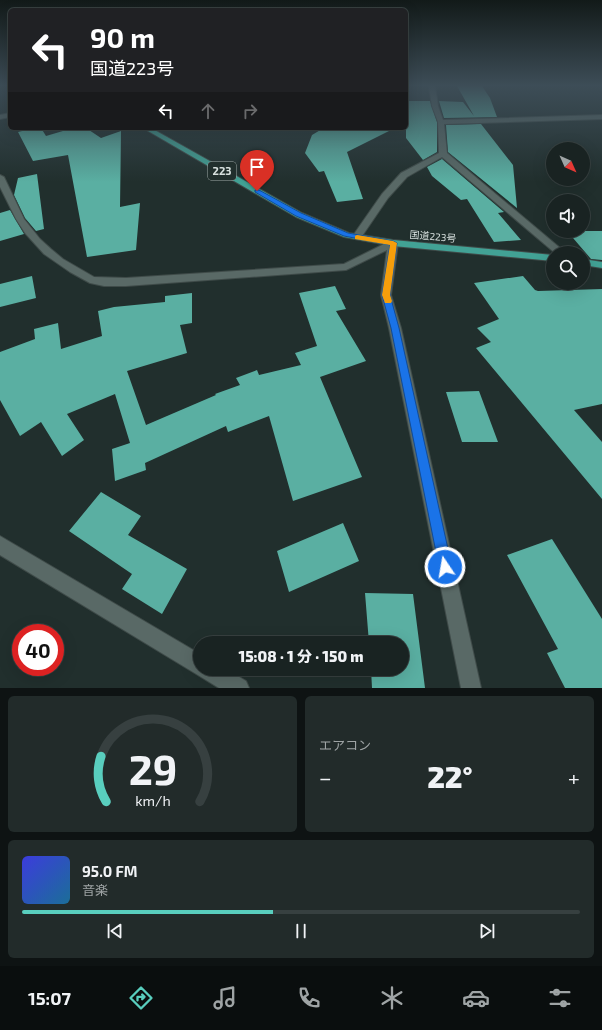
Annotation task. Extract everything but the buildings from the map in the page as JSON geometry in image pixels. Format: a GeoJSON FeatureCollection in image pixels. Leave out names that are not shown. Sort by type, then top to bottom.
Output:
{"type":"FeatureCollection","features":[{"type":"Feature","properties":{"kind":"highway","name":"国道223号"},"geometry":{"type":"LineString","coordinates":[[150,130],[299,215],[357,237],[393,243],[546,257]]}},
{"type":"Feature","properties":{"kind":"highway"},"geometry":{"type":"LineString","coordinates":[[590,263],[602,265]]}},
{"type":"Feature","properties":{"kind":"street"},"geometry":{"type":"LineString","coordinates":[[440,118],[443,154],[553,246]]}},
{"type":"Feature","properties":{"kind":"street"},"geometry":{"type":"LineString","coordinates":[[441,122],[566,118]]}},
{"type":"Feature","properties":{"kind":"street"},"geometry":{"type":"LineString","coordinates":[[357,237],[385,196],[404,175],[443,154]]}},
{"type":"Feature","properties":{"kind":"street"},"geometry":{"type":"LineString","coordinates":[[0,177],[12,206],[28,233],[46,250],[68,266],[94,281],[126,282],[346,267],[393,243]]}},
{"type":"Feature","properties":{"kind":"street"},"geometry":{"type":"LineString","coordinates":[[393,243],[386,295],[395,328],[471,688]]}},
{"type":"Feature","properties":{"kind":"street"},"geometry":{"type":"LineString","coordinates":[[0,545],[193,661]]}},
{"type":"Feature","properties":{"kind":"street"},"geometry":{"type":"LineString","coordinates":[[219,676],[239,688]]}},
{"type":"Feature","properties":{"kind":"slow traffic"},"geometry":{"type":"LineString","coordinates":[[357,237],[393,243],[386,295],[388,301]]}},
{"type":"Feature","properties":{"kind":"route"},"geometry":{"type":"LineString","coordinates":[[257,191],[299,215],[347,235],[393,243],[386,295],[395,328],[445,567]]}}]}
